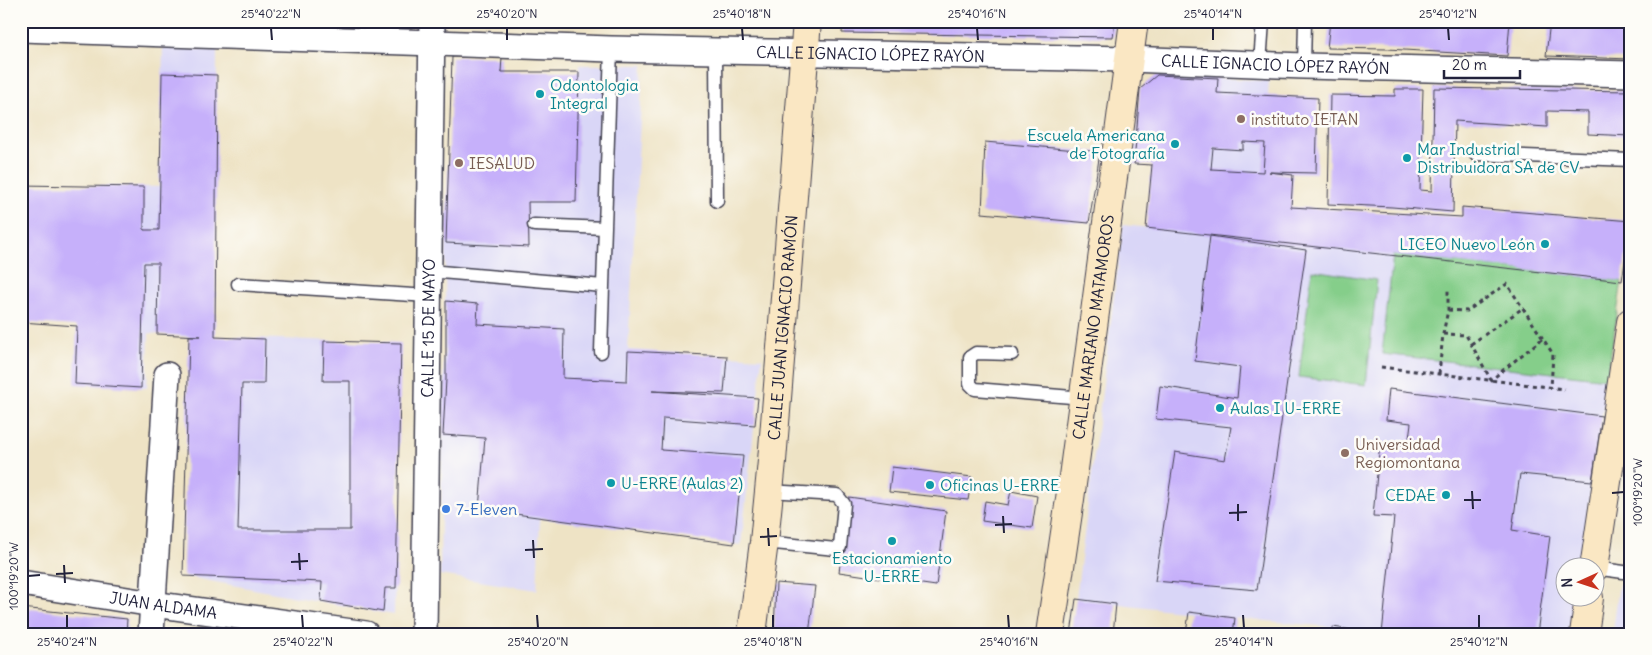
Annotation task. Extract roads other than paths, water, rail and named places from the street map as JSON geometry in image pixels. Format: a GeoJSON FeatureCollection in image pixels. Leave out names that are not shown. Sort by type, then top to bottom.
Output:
{"type":"FeatureCollection","features":[{"type":"Feature","properties":{"kind":"street","name":"CALLE JUAN IGNACIO RAMÓN"},"geometry":{"type":"LineString","coordinates":[[752,634],[764,542],[807,21]]}},
{"type":"Feature","properties":{"kind":"street","name":"CALLE MARIANO MATAMOROS"},"geometry":{"type":"LineString","coordinates":[[1050,634],[1084,398],[1134,21]]}},
{"type":"Feature","properties":{"kind":"street","name":"CALLE IGNACIO LÓPEZ RAYÓN"},"geometry":{"type":"LineString","coordinates":[[21,29],[432,32],[611,49],[1129,59],[1304,66],[1631,74]]}},
{"type":"Feature","properties":{"kind":"street","name":"CALLE 15 DE MAYO"},"geometry":{"type":"LineString","coordinates":[[424,634],[432,32]]}},
{"type":"Feature","properties":{"kind":"street"},"geometry":{"type":"LineString","coordinates":[[1596,558],[1626,388],[1631,322]]}},
{"type":"Feature","properties":{"kind":"street"},"geometry":{"type":"LineString","coordinates":[[151,634],[167,375]]}},
{"type":"Feature","properties":{"kind":"street","name":"JUAN ALDAMA"},"geometry":{"type":"LineString","coordinates":[[21,583],[366,634]]}},
{"type":"Feature","properties":{"kind":"street"},"geometry":{"type":"LineString","coordinates":[[1584,634],[1588,608]]}},
{"type":"Feature","properties":{"kind":"lane"},"geometry":{"type":"LineString","coordinates":[[1260,64],[1263,21]]}},
{"type":"Feature","properties":{"kind":"lane"},"geometry":{"type":"LineString","coordinates":[[1304,66],[1305,21]]}},
{"type":"Feature","properties":{"kind":"lane"},"geometry":{"type":"LineString","coordinates":[[601,352],[611,49]]}},
{"type":"Feature","properties":{"kind":"lane"},"geometry":{"type":"LineString","coordinates":[[716,51],[717,200]]}},
{"type":"Feature","properties":{"kind":"lane"},"geometry":{"type":"LineString","coordinates":[[1474,154],[1631,160]]}},
{"type":"Feature","properties":{"kind":"lane"},"geometry":{"type":"LineString","coordinates":[[534,226],[605,228]]}},
{"type":"Feature","properties":{"kind":"lane"},"geometry":{"type":"LineString","coordinates":[[238,284],[429,283],[603,286]]}},
{"type":"Feature","properties":{"kind":"lane"},"geometry":{"type":"LineString","coordinates":[[1012,354],[976,353],[970,357],[970,384],[975,389],[1084,398]]}},
{"type":"Feature","properties":{"kind":"lane"},"geometry":{"type":"LineString","coordinates":[[764,542],[836,549],[840,547],[844,504],[837,495],[768,491]]}},
{"type":"Feature","properties":{"kind":"lane"},"geometry":{"type":"LineString","coordinates":[[1604,569],[1631,573]]}},
{"type":"Feature","properties":{"kind":"place","name":"Odontologia Integral"},"geometry":{"type":"Point","coordinates":[540,94]}},
{"type":"Feature","properties":{"kind":"place","name":"instituto IETAN"},"geometry":{"type":"Point","coordinates":[1241,119]}},
{"type":"Feature","properties":{"kind":"place","name":"Escuela Americana de Fotografía"},"geometry":{"type":"Point","coordinates":[1175,144]}},
{"type":"Feature","properties":{"kind":"place","name":"Mar Industrial Distribuidora SA de CV"},"geometry":{"type":"Point","coordinates":[1407,158]}},
{"type":"Feature","properties":{"kind":"place","name":"IESALUD"},"geometry":{"type":"Point","coordinates":[459,163]}},
{"type":"Feature","properties":{"kind":"place","name":"LICEO Nuevo León"},"geometry":{"type":"Point","coordinates":[1545,244]}},
{"type":"Feature","properties":{"kind":"place","name":"Aulas I U-ERRE"},"geometry":{"type":"Point","coordinates":[1220,408]}},
{"type":"Feature","properties":{"kind":"place","name":"Universidad Regiomontana"},"geometry":{"type":"Point","coordinates":[1345,453]}},
{"type":"Feature","properties":{"kind":"place","name":"U-ERRE (Aulas 2)"},"geometry":{"type":"Point","coordinates":[611,483]}},
{"type":"Feature","properties":{"kind":"place","name":"Oficinas U-ERRE"},"geometry":{"type":"Point","coordinates":[930,485]}},
{"type":"Feature","properties":{"kind":"place","name":"CEDAE"},"geometry":{"type":"Point","coordinates":[1446,495]}},
{"type":"Feature","properties":{"kind":"place","name":"7-Eleven"},"geometry":{"type":"Point","coordinates":[446,509]}},
{"type":"Feature","properties":{"kind":"place","name":"Estacionamiento U-ERRE"},"geometry":{"type":"Point","coordinates":[892,541]}}]}
